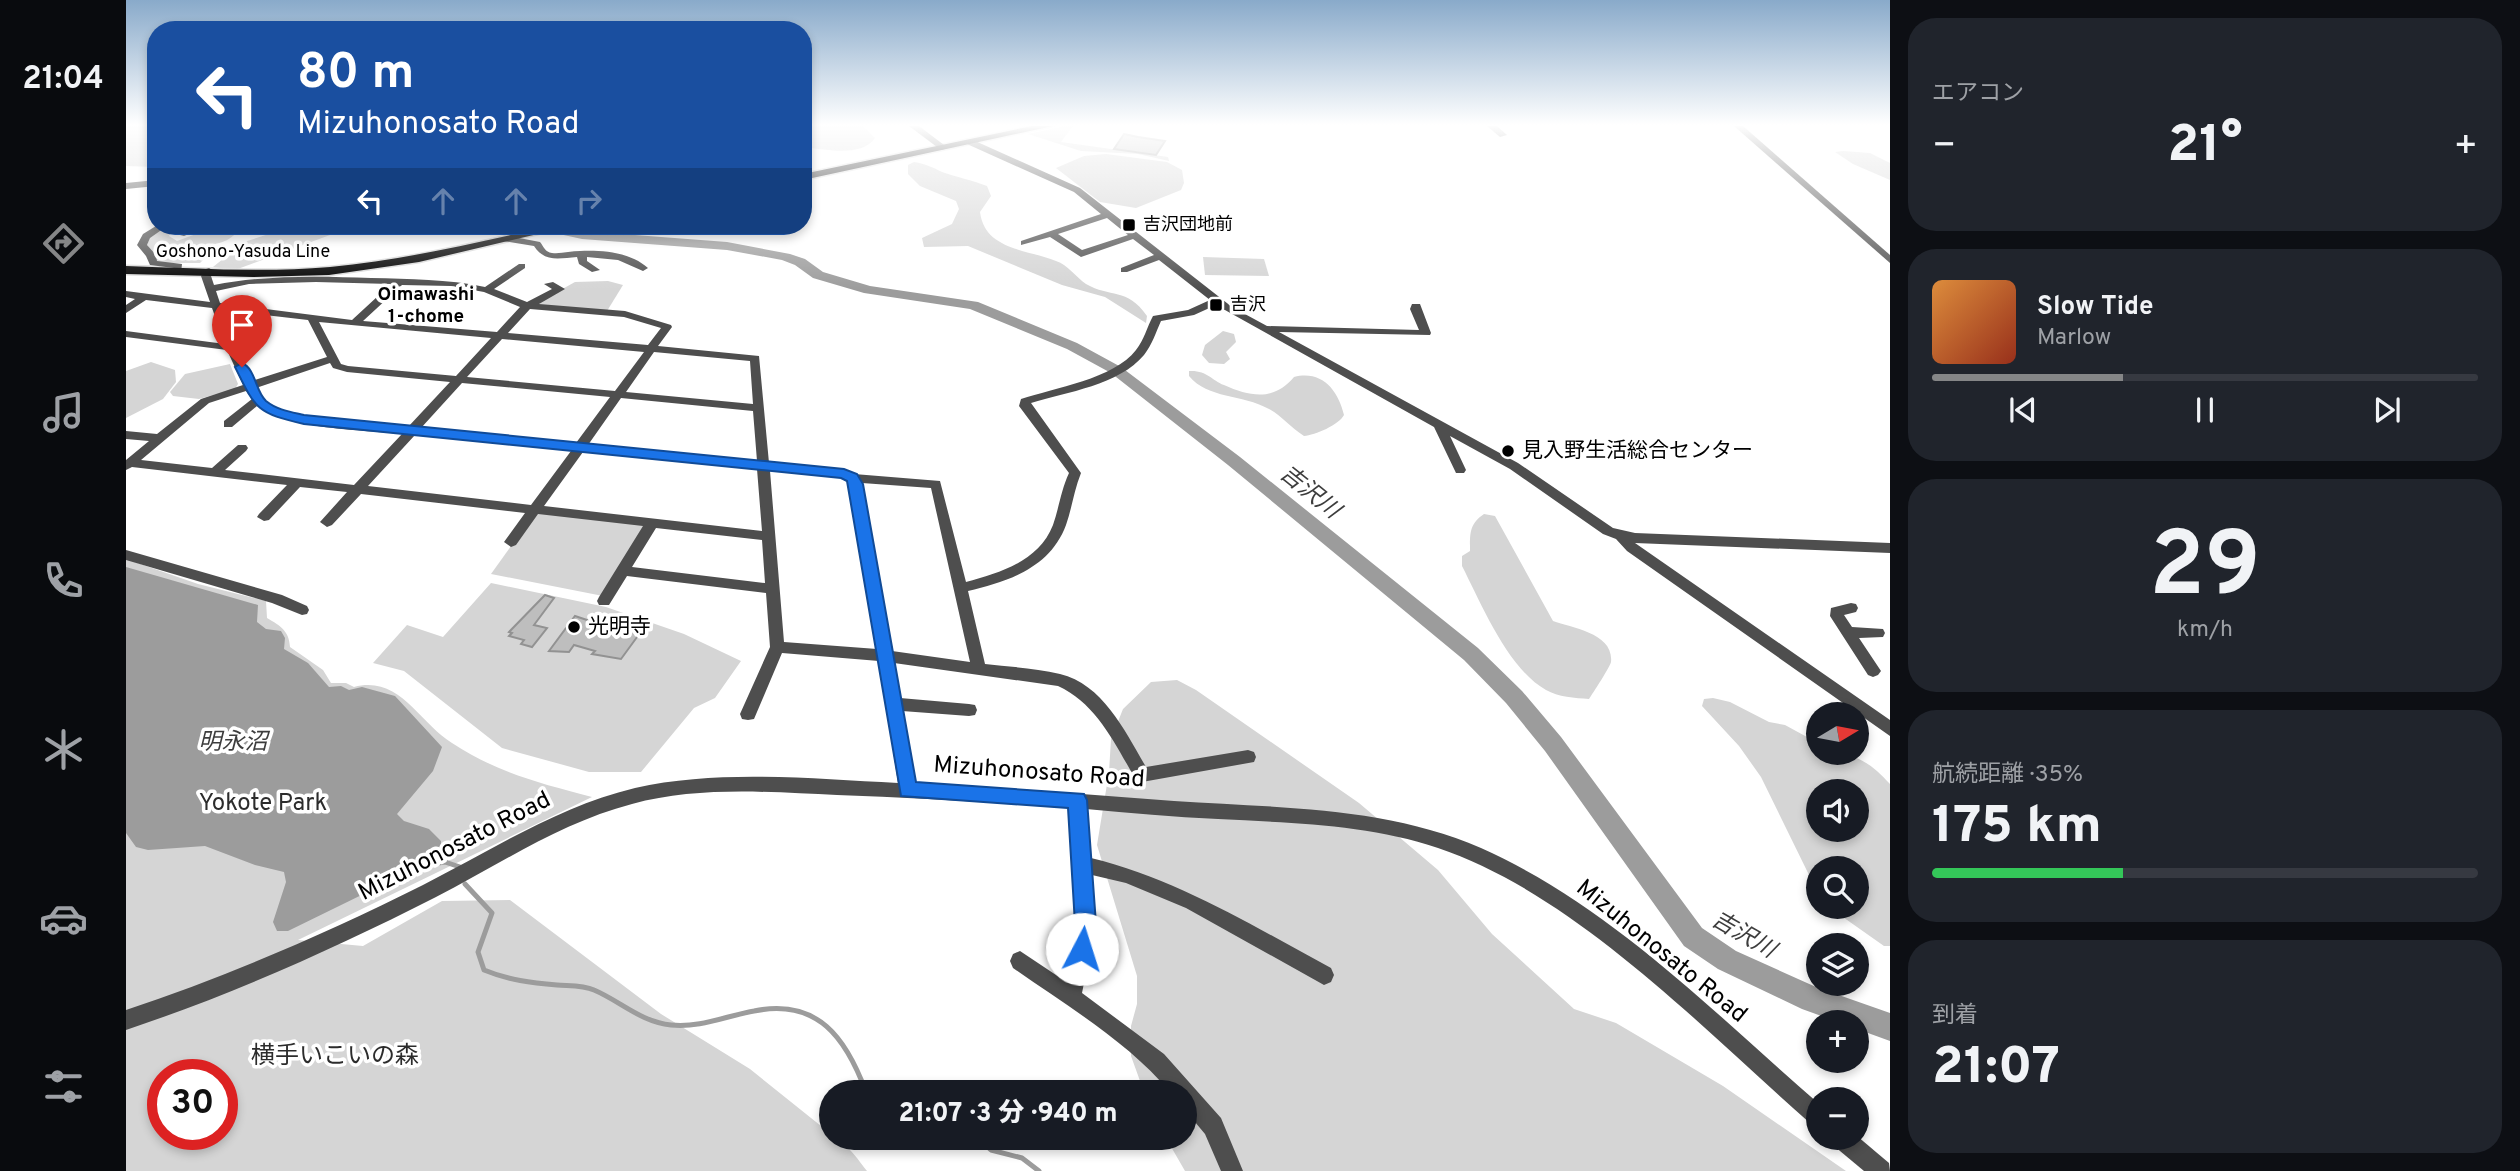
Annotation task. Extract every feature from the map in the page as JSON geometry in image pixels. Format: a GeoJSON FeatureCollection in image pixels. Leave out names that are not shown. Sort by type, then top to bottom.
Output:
{"type":"FeatureCollection","features":[{"type":"Feature","properties":{"kind":"main road","name":"Goshono-Yasuda Line"},"geometry":{"type":"LineString","coordinates":[[126,270],[329,271],[402,261],[507,235]]}},
{"type":"Feature","properties":{"kind":"street"},"geometry":{"type":"LineString","coordinates":[[1057,181],[1109,214],[1216,301],[1514,466],[1608,531],[1621,537],[1632,548],[1890,729]]}},
{"type":"Feature","properties":{"kind":"street"},"geometry":{"type":"LineString","coordinates":[[1799,181],[1890,260]]}},
{"type":"Feature","properties":{"kind":"street"},"geometry":{"type":"LineString","coordinates":[[126,186],[147,184]]}},
{"type":"Feature","properties":{"kind":"street"},"geometry":{"type":"LineString","coordinates":[[1024,243],[1109,214]]}},
{"type":"Feature","properties":{"kind":"street"},"geometry":{"type":"LineString","coordinates":[[1051,234],[1082,254],[1136,235]]}},
{"type":"Feature","properties":{"kind":"street"},"geometry":{"type":"LineString","coordinates":[[148,235],[142,246],[151,255],[153,263],[179,265],[178,271]]}},
{"type":"Feature","properties":{"kind":"street"},"geometry":{"type":"LineString","coordinates":[[514,235],[537,244],[543,253],[551,256],[582,253],[618,256],[643,268]]}},
{"type":"Feature","properties":{"kind":"street"},"geometry":{"type":"LineString","coordinates":[[582,253],[582,262],[595,270]]}},
{"type":"Feature","properties":{"kind":"street"},"geometry":{"type":"LineString","coordinates":[[1124,270],[1160,256]]}},
{"type":"Feature","properties":{"kind":"street"},"geometry":{"type":"LineString","coordinates":[[487,289],[522,266]]}},
{"type":"Feature","properties":{"kind":"street"},"geometry":{"type":"LineString","coordinates":[[209,271],[206,276],[216,306],[250,386],[258,400],[277,413],[304,419],[412,431],[844,474],[852,478],[936,484],[979,668]]}},
{"type":"Feature","properties":{"kind":"street"},"geometry":{"type":"LineString","coordinates":[[210,289],[248,281],[316,279],[451,283],[487,289],[527,306],[625,314],[667,327],[511,542]]}},
{"type":"Feature","properties":{"kind":"street"},"geometry":{"type":"LineString","coordinates":[[354,323],[399,282]]}},
{"type":"Feature","properties":{"kind":"street"},"geometry":{"type":"LineString","coordinates":[[327,522],[527,306],[560,289],[549,284]]}},
{"type":"Feature","properties":{"kind":"street"},"geometry":{"type":"LineString","coordinates":[[126,294],[354,323],[755,358],[777,647],[748,715]]}},
{"type":"Feature","properties":{"kind":"street"},"geometry":{"type":"LineString","coordinates":[[126,310],[144,297]]}},
{"type":"Feature","properties":{"kind":"street"},"geometry":{"type":"LineString","coordinates":[[961,588],[1011,575],[1052,544],[1059,526],[1075,473],[1025,406],[1025,401],[1056,394],[1115,370],[1140,353],[1157,318],[1181,315],[1216,301]]}},
{"type":"Feature","properties":{"kind":"street"},"geometry":{"type":"LineString","coordinates":[[1264,328],[1426,333],[1416,306]]}},
{"type":"Feature","properties":{"kind":"street"},"geometry":{"type":"LineString","coordinates":[[312,318],[337,366],[348,369],[759,408]]}},
{"type":"Feature","properties":{"kind":"street"},"geometry":{"type":"LineString","coordinates":[[126,334],[234,348]]}},
{"type":"Feature","properties":{"kind":"street"},"geometry":{"type":"LineString","coordinates":[[128,465],[205,401],[333,358]]}},
{"type":"Feature","properties":{"kind":"street"},"geometry":{"type":"LineString","coordinates":[[229,424],[258,400]]}},
{"type":"Feature","properties":{"kind":"street"},"geometry":{"type":"LineString","coordinates":[[1439,425],[1460,470]]}},
{"type":"Feature","properties":{"kind":"street"},"geometry":{"type":"LineString","coordinates":[[126,435],[158,438]]}},
{"type":"Feature","properties":{"kind":"street"},"geometry":{"type":"LineString","coordinates":[[214,473],[242,448]]}},
{"type":"Feature","properties":{"kind":"street"},"geometry":{"type":"LineString","coordinates":[[128,465],[768,536]]}},
{"type":"Feature","properties":{"kind":"street"},"geometry":{"type":"LineString","coordinates":[[852,478],[856,484],[908,790]]}},
{"type":"Feature","properties":{"kind":"street"},"geometry":{"type":"LineString","coordinates":[[264,516],[297,482]]}},
{"type":"Feature","properties":{"kind":"street"},"geometry":{"type":"LineString","coordinates":[[604,601],[652,523]]}},
{"type":"Feature","properties":{"kind":"street"},"geometry":{"type":"LineString","coordinates":[[1621,537],[1890,548]]}},
{"type":"Feature","properties":{"kind":"street"},"geometry":{"type":"LineString","coordinates":[[126,555],[277,599],[302,611]]}},
{"type":"Feature","properties":{"kind":"street"},"geometry":{"type":"LineString","coordinates":[[623,571],[772,589]]}},
{"type":"Feature","properties":{"kind":"street"},"geometry":{"type":"LineString","coordinates":[[1852,608],[1836,612],[1873,671]]}},
{"type":"Feature","properties":{"kind":"street"},"geometry":{"type":"LineString","coordinates":[[1848,632],[1878,633]]}},
{"type":"Feature","properties":{"kind":"street"},"geometry":{"type":"LineString","coordinates":[[777,647],[885,656],[1073,684],[1083,691],[1110,722],[1142,775],[1248,757]]}},
{"type":"Feature","properties":{"kind":"street"},"geometry":{"type":"LineString","coordinates":[[894,704],[969,710]]}},
{"type":"Feature","properties":{"kind":"street","name":"Mizuhonosato Road"},"geometry":{"type":"LineString","coordinates":[[126,1020],[191,999],[274,966],[428,892],[568,820],[607,804],[688,785],[908,790],[1275,814],[1374,824],[1469,851],[1516,873],[1606,935],[1806,1107]]}},
{"type":"Feature","properties":{"kind":"street"},"geometry":{"type":"LineString","coordinates":[[1071,997],[1086,924],[1077,800]]}},
{"type":"Feature","properties":{"kind":"street"},"geometry":{"type":"LineString","coordinates":[[1082,864],[1127,875],[1192,902],[1324,975]]}},
{"type":"Feature","properties":{"kind":"street"},"geometry":{"type":"LineString","coordinates":[[1020,961],[1137,1044],[1157,1061],[1173,1080]]}},
{"type":"Feature","properties":{"kind":"street"},"geometry":{"type":"LineString","coordinates":[[1197,1108],[1213,1126],[1232,1171]]}},
{"type":"Feature","properties":{"kind":"street"},"geometry":{"type":"LineString","coordinates":[[1856,1150],[1881,1171]]}},
{"type":"Feature","properties":{"kind":"green space"},"geometry":{"type":"Polygon","coordinates":[[[915,181],[970,181],[987,186],[991,196],[980,212],[983,225],[998,241],[1060,263],[1086,284],[1125,297],[1140,307],[1147,316],[1146,323],[1105,297],[1062,285],[968,246],[924,247],[922,238],[952,224],[959,209],[956,201],[920,186],[915,181]]]}},
{"type":"Feature","properties":{"kind":"green space"},"geometry":{"type":"Polygon","coordinates":[[[1072,181],[1184,181],[1181,190],[1136,208],[1100,202],[1072,181]]]}},
{"type":"Feature","properties":{"kind":"green space"},"geometry":{"type":"Polygon","coordinates":[[[170,235],[177,241],[193,235],[234,235],[205,249],[201,253],[204,259],[200,263],[158,263],[147,245],[150,237],[170,235]]]}},
{"type":"Feature","properties":{"kind":"green space"},"geometry":{"type":"Polygon","coordinates":[[[266,235],[330,235],[235,270],[213,267],[244,242],[266,235]]]}},
{"type":"Feature","properties":{"kind":"green space"},"geometry":{"type":"Polygon","coordinates":[[[1203,257],[1264,259],[1269,276],[1205,275],[1203,257]]]}},
{"type":"Feature","properties":{"kind":"green space"},"geometry":{"type":"Polygon","coordinates":[[[608,281],[623,285],[607,311],[541,305],[539,302],[575,282],[608,281]]]}},
{"type":"Feature","properties":{"kind":"green space"},"geometry":{"type":"Polygon","coordinates":[[[1223,331],[1234,334],[1236,342],[1226,352],[1230,359],[1224,364],[1209,363],[1202,355],[1205,345],[1223,331]]]}},
{"type":"Feature","properties":{"kind":"green space"},"geometry":{"type":"Polygon","coordinates":[[[151,362],[175,370],[176,382],[163,399],[126,418],[126,371],[151,362]]]}},
{"type":"Feature","properties":{"kind":"green space"},"geometry":{"type":"Polygon","coordinates":[[[230,364],[238,384],[235,389],[199,399],[173,396],[170,392],[185,374],[230,364]]]}},
{"type":"Feature","properties":{"kind":"green space"},"geometry":{"type":"Polygon","coordinates":[[[1189,371],[1205,374],[1234,389],[1253,394],[1278,390],[1294,377],[1313,376],[1321,379],[1333,390],[1344,415],[1326,429],[1304,436],[1259,404],[1206,389],[1189,376],[1189,371]]]}},
{"type":"Feature","properties":{"kind":"green space"},"geometry":{"type":"Polygon","coordinates":[[[536,511],[646,525],[603,596],[491,574],[536,511]]]}},
{"type":"Feature","properties":{"kind":"green space"},"geometry":{"type":"Polygon","coordinates":[[[1484,514],[1495,516],[1553,621],[1590,633],[1606,644],[1611,662],[1589,699],[1561,696],[1546,690],[1520,667],[1497,634],[1462,566],[1462,556],[1470,551],[1473,526],[1484,514]]]}},
{"type":"Feature","properties":{"kind":"green space"},"geometry":{"type":"Polygon","coordinates":[[[126,559],[198,584],[266,601],[267,618],[283,630],[290,647],[323,670],[331,683],[384,688],[397,694],[452,743],[486,762],[519,776],[592,797],[298,940],[363,946],[442,901],[510,900],[661,1014],[750,1069],[819,1124],[819,1150],[851,1150],[867,1171],[126,1171],[126,559]]]}},
{"type":"Feature","properties":{"kind":"green space"},"geometry":{"type":"Polygon","coordinates":[[[491,583],[606,607],[684,634],[741,661],[715,698],[694,708],[641,772],[589,772],[502,748],[404,671],[373,663],[407,625],[443,637],[491,583]]]}},
{"type":"Feature","properties":{"kind":"green space"},"geometry":{"type":"Polygon","coordinates":[[[1177,680],[1196,690],[1359,803],[1438,870],[1492,934],[1574,1009],[1616,1023],[1723,1086],[1806,1143],[1806,1150],[1816,1150],[1846,1171],[1185,1171],[1173,1150],[1197,1150],[1197,1080],[1140,1080],[1131,1056],[1131,1026],[1137,1004],[1137,976],[1097,845],[1109,772],[1111,739],[1123,709],[1151,682],[1177,680]]]}},
{"type":"Feature","properties":{"kind":"green space"},"geometry":{"type":"Polygon","coordinates":[[[1704,699],[1730,702],[1769,722],[1785,725],[1806,736],[1806,765],[1869,765],[1890,784],[1890,946],[1884,946],[1846,919],[1869,919],[1869,856],[1806,856],[1806,869],[1761,777],[1739,746],[1702,706],[1704,699]]]}},
{"type":"Feature","properties":{"kind":"water","name":"明永沼"},"geometry":{"type":"Polygon","coordinates":[[[126,567],[258,605],[257,622],[266,629],[281,631],[285,638],[284,649],[308,663],[329,687],[341,686],[349,690],[362,687],[395,696],[442,747],[433,771],[397,814],[404,821],[429,829],[441,841],[441,852],[431,861],[288,931],[277,931],[273,922],[286,882],[284,872],[255,865],[205,846],[148,850],[136,847],[126,833],[126,567]]]}},
{"type":"Feature","properties":{"kind":"building"},"geometry":{"type":"Polygon","coordinates":[[[545,595],[554,598],[534,625],[547,628],[532,647],[521,644],[524,640],[509,636],[512,633],[509,632],[545,595]]]}},
{"type":"Feature","properties":{"kind":"building"},"geometry":{"type":"Polygon","coordinates":[[[575,616],[640,633],[621,659],[592,654],[595,651],[574,645],[569,652],[549,651],[575,616]]]}},
{"type":"Feature","properties":{"kind":"waterway","name":"吉沢川"},"geometry":{"type":"LineString","coordinates":[[582,235],[727,246],[785,257],[800,262],[818,275],[869,290],[973,305],[1072,346],[1116,370],[1234,461],[1471,654],[1514,697],[1553,744],[1693,937],[1727,960],[1812,999],[1890,1027]]}},
{"type":"Feature","properties":{"kind":"waterway"},"geometry":{"type":"LineString","coordinates":[[418,866],[445,862],[460,867]]}},
{"type":"Feature","properties":{"kind":"waterway"},"geometry":{"type":"LineString","coordinates":[[465,884],[492,913],[478,952],[484,970],[520,980],[590,988],[640,1016],[671,1025],[703,1023],[754,1011],[796,1011],[826,1026],[839,1039],[861,1080]]}},
{"type":"Feature","properties":{"kind":"waterway"},"geometry":{"type":"LineString","coordinates":[[991,1150],[1022,1158],[1039,1171]]}},
{"type":"Feature","properties":{"kind":"place","name":"吉沢団地前"},"geometry":{"type":"Point","coordinates":[1129,225]}},
{"type":"Feature","properties":{"kind":"place","name":"吉沢"},"geometry":{"type":"Point","coordinates":[1216,305]}},
{"type":"Feature","properties":{"kind":"place","name":"見入野生活総合センター"},"geometry":{"type":"Point","coordinates":[1508,451]}},
{"type":"Feature","properties":{"kind":"place","name":"光明寺"},"geometry":{"type":"Point","coordinates":[574,627]}},
{"type":"Feature","properties":{"kind":"district","name":"Oimawashi 1-chome"},"geometry":{"type":"Point","coordinates":[426,306]}},
{"type":"Feature","properties":{"kind":"route"},"geometry":{"type":"LineString","coordinates":[[242,367],[260,403],[277,413],[304,419],[844,474],[852,478],[856,484],[908,790],[1077,800],[1086,924],[1082,949]]}},
{"type":"Feature","properties":{"kind":"park label","name":"Yokote Park"},"geometry":{"type":"Point","coordinates":[263,804]}},
{"type":"Feature","properties":{"kind":"park label","name":"横手いこいの森"},"geometry":{"type":"Point","coordinates":[335,1057]}}]}
